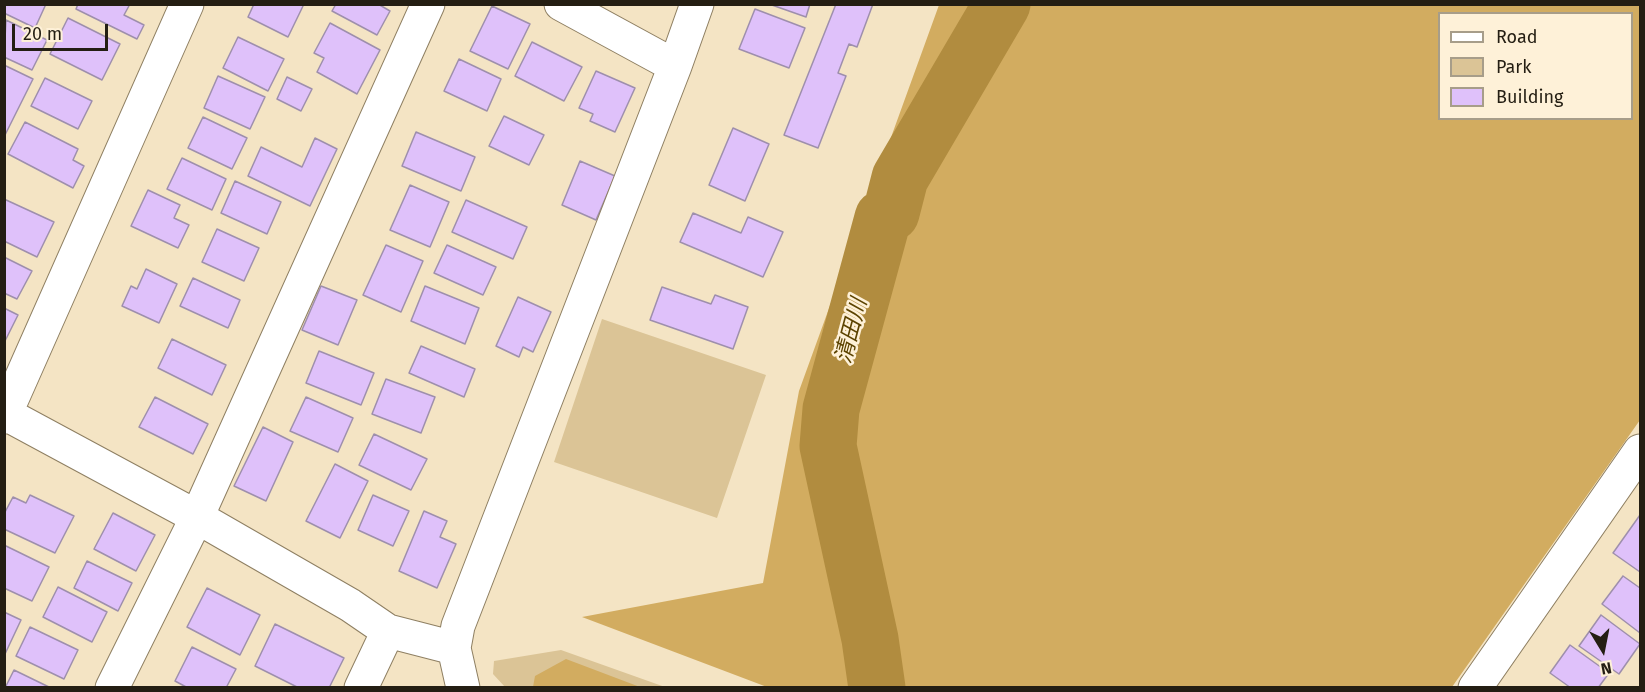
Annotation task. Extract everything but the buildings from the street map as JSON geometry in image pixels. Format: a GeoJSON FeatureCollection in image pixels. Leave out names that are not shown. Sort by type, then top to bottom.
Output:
{"type":"FeatureCollection","features":[{"type":"Feature","properties":{"kind":"street"},"geometry":{"type":"LineString","coordinates":[[187,4],[5,415],[197,517],[350,605],[388,631],[454,648]]}},
{"type":"Feature","properties":{"kind":"street"},"geometry":{"type":"LineString","coordinates":[[112,687],[197,517],[428,4]]}},
{"type":"Feature","properties":{"kind":"street"},"geometry":{"type":"LineString","coordinates":[[561,4],[675,66]]}},
{"type":"Feature","properties":{"kind":"street"},"geometry":{"type":"LineString","coordinates":[[463,687],[454,648],[458,626],[697,4]]}},
{"type":"Feature","properties":{"kind":"street"},"geometry":{"type":"LineString","coordinates":[[1475,687],[1641,451]]}},
{"type":"Feature","properties":{"kind":"street"},"geometry":{"type":"LineString","coordinates":[[360,687],[388,631]]}},
{"type":"Feature","properties":{"kind":"green space"},"geometry":{"type":"Polygon","coordinates":[[[602,319],[766,375],[717,518],[554,462],[602,319]]]}},
{"type":"Feature","properties":{"kind":"green space"},"geometry":{"type":"Polygon","coordinates":[[[561,650],[665,687],[505,687],[493,674],[494,661],[561,650]]]}},
{"type":"Feature","properties":{"kind":"shaded area"},"geometry":{"type":"Polygon","coordinates":[[[939,5],[1640,5],[1640,420],[1452,687],[767,687],[582,617],[763,583],[799,391],[939,5]]]}},
{"type":"Feature","properties":{"kind":"shaded area"},"geometry":{"type":"Polygon","coordinates":[[[566,659],[640,687],[533,687],[535,676],[566,659]]]}},
{"type":"Feature","properties":{"kind":"waterway","name":"清田川"},"geometry":{"type":"LineString","coordinates":[[877,688],[870,639],[828,446],[831,409],[883,218],[891,213],[900,178],[1002,4]]}}]}
